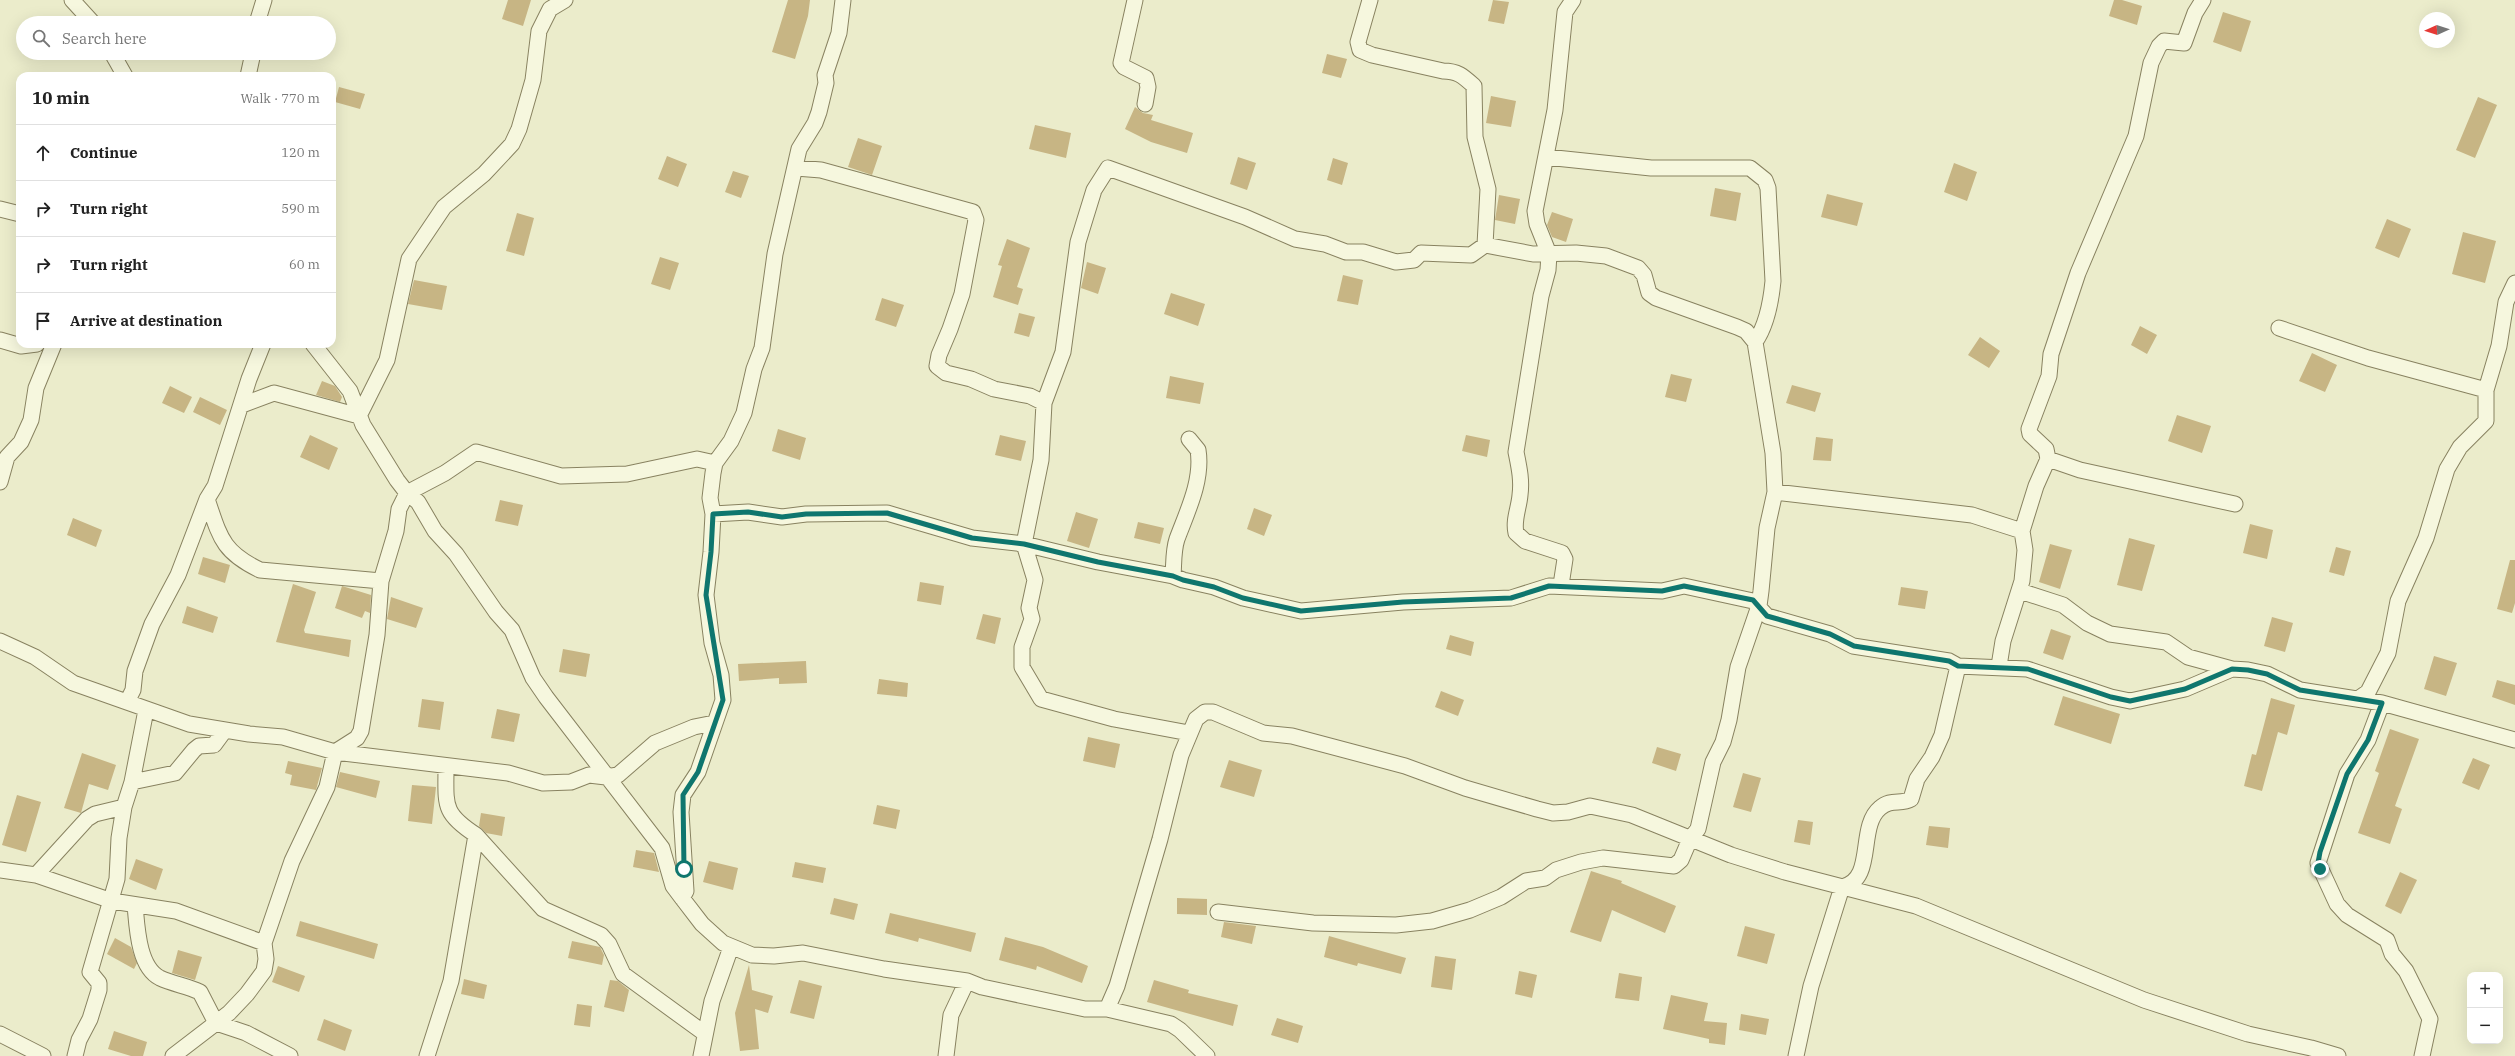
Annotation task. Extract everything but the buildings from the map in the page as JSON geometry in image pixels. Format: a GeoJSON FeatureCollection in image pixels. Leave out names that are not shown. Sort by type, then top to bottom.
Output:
{"type":"FeatureCollection","features":[{"type":"Feature","properties":{"kind":"street"},"geometry":{"type":"LineString","coordinates":[[72,0],[87,16]]}},
{"type":"Feature","properties":{"kind":"street"},"geometry":{"type":"LineString","coordinates":[[259,16],[264,0]]}},
{"type":"Feature","properties":{"kind":"street"},"geometry":{"type":"LineString","coordinates":[[359,416],[387,360],[409,259],[444,207],[484,174],[512,144],[519,129],[533,80],[539,31],[550,9],[565,0]]}},
{"type":"Feature","properties":{"kind":"street"},"geometry":{"type":"LineString","coordinates":[[682,898],[686,891],[682,812],[683,795],[698,772],[723,700],[706,595],[711,552],[713,514],[710,498],[715,463],[731,441],[744,413],[754,369],[762,348],[775,254],[796,168],[799,149],[815,123],[821,105],[826,83],[825,75],[839,33],[843,0]]}},
{"type":"Feature","properties":{"kind":"street"},"geometry":{"type":"LineString","coordinates":[[1135,0],[1121,63],[1124,67],[1146,78],[1148,87],[1145,104]]}},
{"type":"Feature","properties":{"kind":"street"},"geometry":{"type":"LineString","coordinates":[[1370,0],[1358,42],[1360,50],[1372,55],[1443,71],[1454,71],[1461,74],[1474,86],[1476,90],[1475,138],[1488,189],[1485,245]]}},
{"type":"Feature","properties":{"kind":"street"},"geometry":{"type":"LineString","coordinates":[[1561,585],[1565,559],[1562,554],[1520,538],[1515,528],[1520,494],[1521,473],[1516,452],[1519,420],[1550,254],[1536,224],[1535,211],[1558,86],[1565,12],[1573,0]]}},
{"type":"Feature","properties":{"kind":"street"},"geometry":{"type":"LineString","coordinates":[[1999,666],[2003,640],[2020,591],[2024,550],[2022,531],[2036,486],[2048,459],[2046,449],[2030,434],[2029,429],[2049,376],[2055,339],[2090,242],[2136,136],[2151,63],[2156,50],[2164,41],[2184,43],[2195,13],[2203,0]]}},
{"type":"Feature","properties":{"kind":"street"},"geometry":{"type":"LineString","coordinates":[[116,60],[124,72]]}},
{"type":"Feature","properties":{"kind":"street"},"geometry":{"type":"LineString","coordinates":[[249,72],[251,60]]}},
{"type":"Feature","properties":{"kind":"street"},"geometry":{"type":"LineString","coordinates":[[1546,157],[1651,168],[1750,168],[1757,172],[1765,180],[1768,188],[1773,281],[1772,296],[1762,332],[1755,342]]}},
{"type":"Feature","properties":{"kind":"street"},"geometry":{"type":"LineString","coordinates":[[796,168],[821,170],[973,212],[976,220],[962,294],[939,355],[937,366],[946,373],[971,379],[994,389],[1024,394],[1044,403]]}},
{"type":"Feature","properties":{"kind":"street"},"geometry":{"type":"LineString","coordinates":[[1189,733],[1114,719],[1038,697],[1023,671],[1022,647],[1032,620],[1029,608],[1035,580],[1024,544],[1041,460],[1044,403],[1063,352],[1078,242],[1094,190],[1108,168],[1245,217],[1295,239],[1325,244],[1346,252],[1363,252],[1396,262],[1414,260],[1421,253],[1471,255],[1485,245],[1499,246],[1521,253],[1594,253],[1638,268],[1644,275],[1649,293],[1656,298],[1737,327],[1746,331],[1755,342],[1773,453],[1775,492],[1767,528],[1759,606],[1738,667],[1730,720],[1723,742],[1711,768],[1698,829],[1690,839],[1681,860],[1674,866],[1603,858],[1581,862],[1556,870],[1545,878],[1526,881],[1502,897],[1470,910],[1426,922],[1396,925],[1313,923],[1218,912]]}},
{"type":"Feature","properties":{"kind":"street"},"geometry":{"type":"LineString","coordinates":[[0,209],[16,213]]}},
{"type":"Feature","properties":{"kind":"street"},"geometry":{"type":"LineString","coordinates":[[2358,699],[2368,692],[2374,684],[2388,653],[2398,601],[2426,538],[2440,484],[2460,447],[2486,422],[2486,390],[2499,346],[2506,302],[2515,283]]}},
{"type":"Feature","properties":{"kind":"street"},"geometry":{"type":"LineString","coordinates":[[2279,328],[2368,358],[2486,390]]}},
{"type":"Feature","properties":{"kind":"street"},"geometry":{"type":"LineString","coordinates":[[0,340],[16,344]]}},
{"type":"Feature","properties":{"kind":"street"},"geometry":{"type":"LineString","coordinates":[[0,482],[7,457],[21,442],[29,425],[36,388],[52,348]]}},
{"type":"Feature","properties":{"kind":"street"},"geometry":{"type":"LineString","coordinates":[[127,702],[132,690],[135,671],[144,643],[178,575],[207,499],[215,486],[242,405],[249,379],[261,348]]}},
{"type":"Feature","properties":{"kind":"street"},"geometry":{"type":"LineString","coordinates":[[316,348],[350,391],[359,411],[359,416],[407,493],[418,502],[435,530],[456,554],[496,612],[512,630],[533,678],[606,777],[637,813],[662,848],[673,886],[709,932],[730,947],[742,953],[763,956],[803,953],[884,969],[967,981],[982,987],[1085,1009],[1107,1009],[1171,1024],[1180,1030],[1207,1056]]}},
{"type":"Feature","properties":{"kind":"street"},"geometry":{"type":"LineString","coordinates":[[242,405],[274,393],[359,416]]}},
{"type":"Feature","properties":{"kind":"street"},"geometry":{"type":"LineString","coordinates":[[1173,576],[1174,550],[1188,515],[1198,467],[1198,450],[1189,439]]}},
{"type":"Feature","properties":{"kind":"street"},"geometry":{"type":"LineString","coordinates":[[173,1056],[216,1023],[247,994],[264,971],[266,959],[264,943],[292,861],[327,787],[335,752],[357,738],[361,731],[377,635],[381,581],[396,531],[399,509],[407,493],[445,473],[476,452],[561,476],[627,474],[697,459],[715,463]]}},
{"type":"Feature","properties":{"kind":"street"},"geometry":{"type":"LineString","coordinates":[[2048,459],[2080,470],[2235,504]]}},
{"type":"Feature","properties":{"kind":"street"},"geometry":{"type":"LineString","coordinates":[[1775,492],[1972,515],[2022,531]]}},
{"type":"Feature","properties":{"kind":"street"},"geometry":{"type":"LineString","coordinates":[[207,499],[218,531],[229,550],[243,562],[260,570],[381,581]]}},
{"type":"Feature","properties":{"kind":"street"},"geometry":{"type":"LineString","coordinates":[[713,514],[748,512],[782,517],[806,514],[887,513],[972,538],[1024,544],[1098,562],[1173,576],[1183,580],[1214,587],[1243,598],[1301,611],[1403,602],[1511,598],[1549,586],[1561,585],[1581,589],[1607,587],[1662,591],[1684,586],[1753,600],[1767,616],[1830,634],[1854,646],[1949,661],[1958,666],[1999,666],[2028,669],[2105,696],[2130,701],[2185,689],[2232,669]]}},
{"type":"Feature","properties":{"kind":"street"},"geometry":{"type":"LineString","coordinates":[[2020,591],[2062,605],[2087,622],[2110,634],[2166,642],[2188,657],[2232,669],[2267,674],[2300,690],[2382,703],[2515,740]]}},
{"type":"Feature","properties":{"kind":"street"},"geometry":{"type":"LineString","coordinates":[[0,641],[35,657],[73,683],[189,724],[225,730],[283,736],[335,752],[508,773],[543,783],[571,782],[589,775],[606,777],[618,775],[626,771],[655,743],[694,727],[714,723]]}},
{"type":"Feature","properties":{"kind":"street"},"geometry":{"type":"LineString","coordinates":[[1842,887],[1848,886],[1859,875],[1875,813],[1888,803],[1911,799],[1917,778],[1932,757],[1942,735],[1958,666]]}},
{"type":"Feature","properties":{"kind":"street"},"geometry":{"type":"LineString","coordinates":[[2382,703],[2368,740],[2347,774],[2318,863],[2337,904],[2347,915],[2387,940],[2392,954],[2406,971],[2430,1019],[2422,1056]]}},
{"type":"Feature","properties":{"kind":"street"},"geometry":{"type":"LineString","coordinates":[[76,1056],[79,1040],[90,1019],[98,995],[99,983],[90,972],[104,920],[112,901],[117,879],[119,838],[124,807],[132,782],[146,710]]}},
{"type":"Feature","properties":{"kind":"street"},"geometry":{"type":"LineString","coordinates":[[1107,1009],[1117,986],[1160,839],[1181,755],[1196,719],[1205,712],[1213,712],[1263,733],[1292,736],[1405,766],[1464,788],[1537,810],[1553,813],[1568,812],[1590,806],[1613,809],[1645,820],[1731,855],[1842,887],[1916,906],[2144,1000],[2248,1034],[2311,1048],[2338,1056]]}},
{"type":"Feature","properties":{"kind":"street"},"geometry":{"type":"LineString","coordinates":[[132,782],[175,773],[194,750],[199,746],[214,745],[225,730]]}},
{"type":"Feature","properties":{"kind":"street"},"geometry":{"type":"LineString","coordinates":[[446,766],[448,809],[456,822],[476,835],[543,909],[601,935],[609,944],[623,974],[704,1033]]}},
{"type":"Feature","properties":{"kind":"street"},"geometry":{"type":"LineString","coordinates":[[36,875],[87,819],[95,814],[124,807]]}},
{"type":"Feature","properties":{"kind":"street"},"geometry":{"type":"LineString","coordinates":[[427,1056],[451,981],[476,835]]}},
{"type":"Feature","properties":{"kind":"street"},"geometry":{"type":"LineString","coordinates":[[0,870],[36,875],[112,901],[176,911],[264,943]]}},
{"type":"Feature","properties":{"kind":"street"},"geometry":{"type":"LineString","coordinates":[[1796,1056],[1811,986],[1842,887]]}},
{"type":"Feature","properties":{"kind":"street"},"geometry":{"type":"LineString","coordinates":[[135,905],[136,935],[152,973],[160,978],[200,992],[216,1023],[246,1033],[290,1056]]}},
{"type":"Feature","properties":{"kind":"street"},"geometry":{"type":"LineString","coordinates":[[701,1056],[704,1033],[712,1001],[730,947]]}},
{"type":"Feature","properties":{"kind":"street"},"geometry":{"type":"LineString","coordinates":[[946,1056],[951,1014],[967,981]]}},
{"type":"Feature","properties":{"kind":"street"},"geometry":{"type":"LineString","coordinates":[[0,1034],[43,1056]]}},
{"type":"Feature","properties":{"kind":"route"},"geometry":{"type":"LineString","coordinates":[[684,869],[682,812],[683,795],[698,772],[714,723],[722,707],[723,700],[721,675],[712,643],[706,595],[711,552],[713,514],[748,512],[770,517],[806,514],[838,515],[870,512],[887,513],[905,517],[972,538],[1000,540],[1024,544],[1098,562],[1119,564],[1214,587],[1243,598],[1301,611],[1403,602],[1511,598],[1523,595],[1539,588],[1561,585],[1592,589],[1607,587],[1662,591],[1684,586],[1753,600],[1767,616],[1830,634],[1863,649],[1908,654],[1949,661],[1958,666],[1999,666],[2028,669],[2059,678],[2086,690],[2130,701],[2185,689],[2232,669],[2248,670],[2267,674],[2286,685],[2300,690],[2323,695],[2382,703],[2368,740],[2347,774],[2320,852],[2318,863],[2320,869]]}}]}
